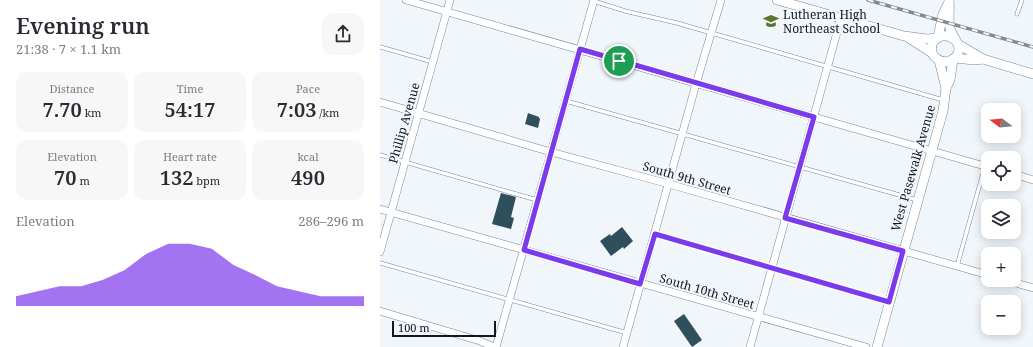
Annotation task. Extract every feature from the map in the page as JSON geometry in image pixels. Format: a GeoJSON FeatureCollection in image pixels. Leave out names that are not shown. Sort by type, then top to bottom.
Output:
{"type":"FeatureCollection","features":[{"type":"Feature","properties":{"kind":"street"},"geometry":{"type":"LineString","coordinates":[[406,0],[981,164]]}},
{"type":"Feature","properties":{"kind":"street","name":"Phillip Avenue"},"geometry":{"type":"LineString","coordinates":[[380,252],[450,0]]}},
{"type":"Feature","properties":{"kind":"street"},"geometry":{"type":"LineString","coordinates":[[380,311],[480,341],[495,347],[524,250],[594,0]]}},
{"type":"Feature","properties":{"kind":"street"},"geometry":{"type":"LineString","coordinates":[[623,347],[696,84],[721,0]]}},
{"type":"Feature","properties":{"kind":"street"},"geometry":{"type":"LineString","coordinates":[[777,0],[904,36],[927,39],[948,35],[983,59],[1033,74]]}},
{"type":"Feature","properties":{"kind":"street"},"geometry":{"type":"LineString","coordinates":[[904,36],[932,53],[939,60],[948,62],[954,58],[958,51],[957,42],[950,27],[949,0]]}},
{"type":"Feature","properties":{"kind":"street"},"geometry":{"type":"LineString","coordinates":[[932,53],[932,45],[938,37],[949,0]]}},
{"type":"Feature","properties":{"kind":"street"},"geometry":{"type":"LineString","coordinates":[[750,347],[841,18]]}},
{"type":"Feature","properties":{"kind":"street"},"geometry":{"type":"LineString","coordinates":[[954,58],[974,60],[983,59]]}},
{"type":"Feature","properties":{"kind":"street","name":"West Pasewalk Avenue"},"geometry":{"type":"LineString","coordinates":[[946,88],[950,80],[954,58]]}},
{"type":"Feature","properties":{"kind":"street","name":"West Pasewalk Avenue"},"geometry":{"type":"LineString","coordinates":[[876,347],[943,111],[946,88],[939,60]]}},
{"type":"Feature","properties":{"kind":"street","name":"South 9th Street"},"geometry":{"type":"LineString","coordinates":[[380,102],[551,152],[981,273]]}},
{"type":"Feature","properties":{"kind":"street"},"geometry":{"type":"LineString","coordinates":[[1021,176],[1033,180]]}},
{"type":"Feature","properties":{"kind":"street","name":"South 10th Street"},"geometry":{"type":"LineString","coordinates":[[380,209],[866,347]]}},
{"type":"Feature","properties":{"kind":"street"},"geometry":{"type":"LineString","coordinates":[[1021,285],[1033,288]]}},
{"type":"Feature","properties":{"kind":"lane"},"geometry":{"type":"LineString","coordinates":[[594,0],[625,11],[659,18],[945,100]]}},
{"type":"Feature","properties":{"kind":"lane"},"geometry":{"type":"LineString","coordinates":[[1017,14],[1022,0]]}},
{"type":"Feature","properties":{"kind":"lane"},"geometry":{"type":"LineString","coordinates":[[380,47],[433,62]]}},
{"type":"Feature","properties":{"kind":"lane"},"geometry":{"type":"LineString","coordinates":[[566,100],[800,168],[917,200]]}},
{"type":"Feature","properties":{"kind":"lane"},"geometry":{"type":"LineString","coordinates":[[380,155],[537,200]]}},
{"type":"Feature","properties":{"kind":"lane"},"geometry":{"type":"LineString","coordinates":[[957,266],[981,186]]}},
{"type":"Feature","properties":{"kind":"lane"},"geometry":{"type":"LineString","coordinates":[[655,234],[771,269],[889,302]]}},
{"type":"Feature","properties":{"kind":"lane"},"geometry":{"type":"LineString","coordinates":[[380,262],[627,333]]}},
{"type":"Feature","properties":{"kind":"building"},"geometry":{"type":"Polygon","coordinates":[[[528,113],[539,117],[538,128],[525,124],[528,113]]]}},
{"type":"Feature","properties":{"kind":"building"},"geometry":{"type":"Polygon","coordinates":[[[501,193],[516,197],[511,217],[514,218],[511,229],[492,224],[501,193]]]}},
{"type":"Feature","properties":{"kind":"building"},"geometry":{"type":"Polygon","coordinates":[[[622,227],[633,241],[624,249],[623,247],[611,256],[600,241],[610,234],[611,236],[622,227]]]}},
{"type":"Feature","properties":{"kind":"building"},"geometry":{"type":"Polygon","coordinates":[[[684,314],[702,340],[692,347],[674,321],[684,314]]]}},
{"type":"Feature","properties":{"kind":"railway"},"geometry":{"type":"LineString","coordinates":[[868,0],[1033,47]]}},
{"type":"Feature","properties":{"kind":"place","name":"Lutheran High Northeast School"},"geometry":{"type":"Point","coordinates":[771,21]}},
{"type":"Feature","properties":{"kind":"route"},"geometry":{"type":"LineString","coordinates":[[580,49],[619,61],[814,117],[785,218],[903,251],[889,302],[771,269],[655,234],[640,284],[524,250],[580,49]]}}]}
